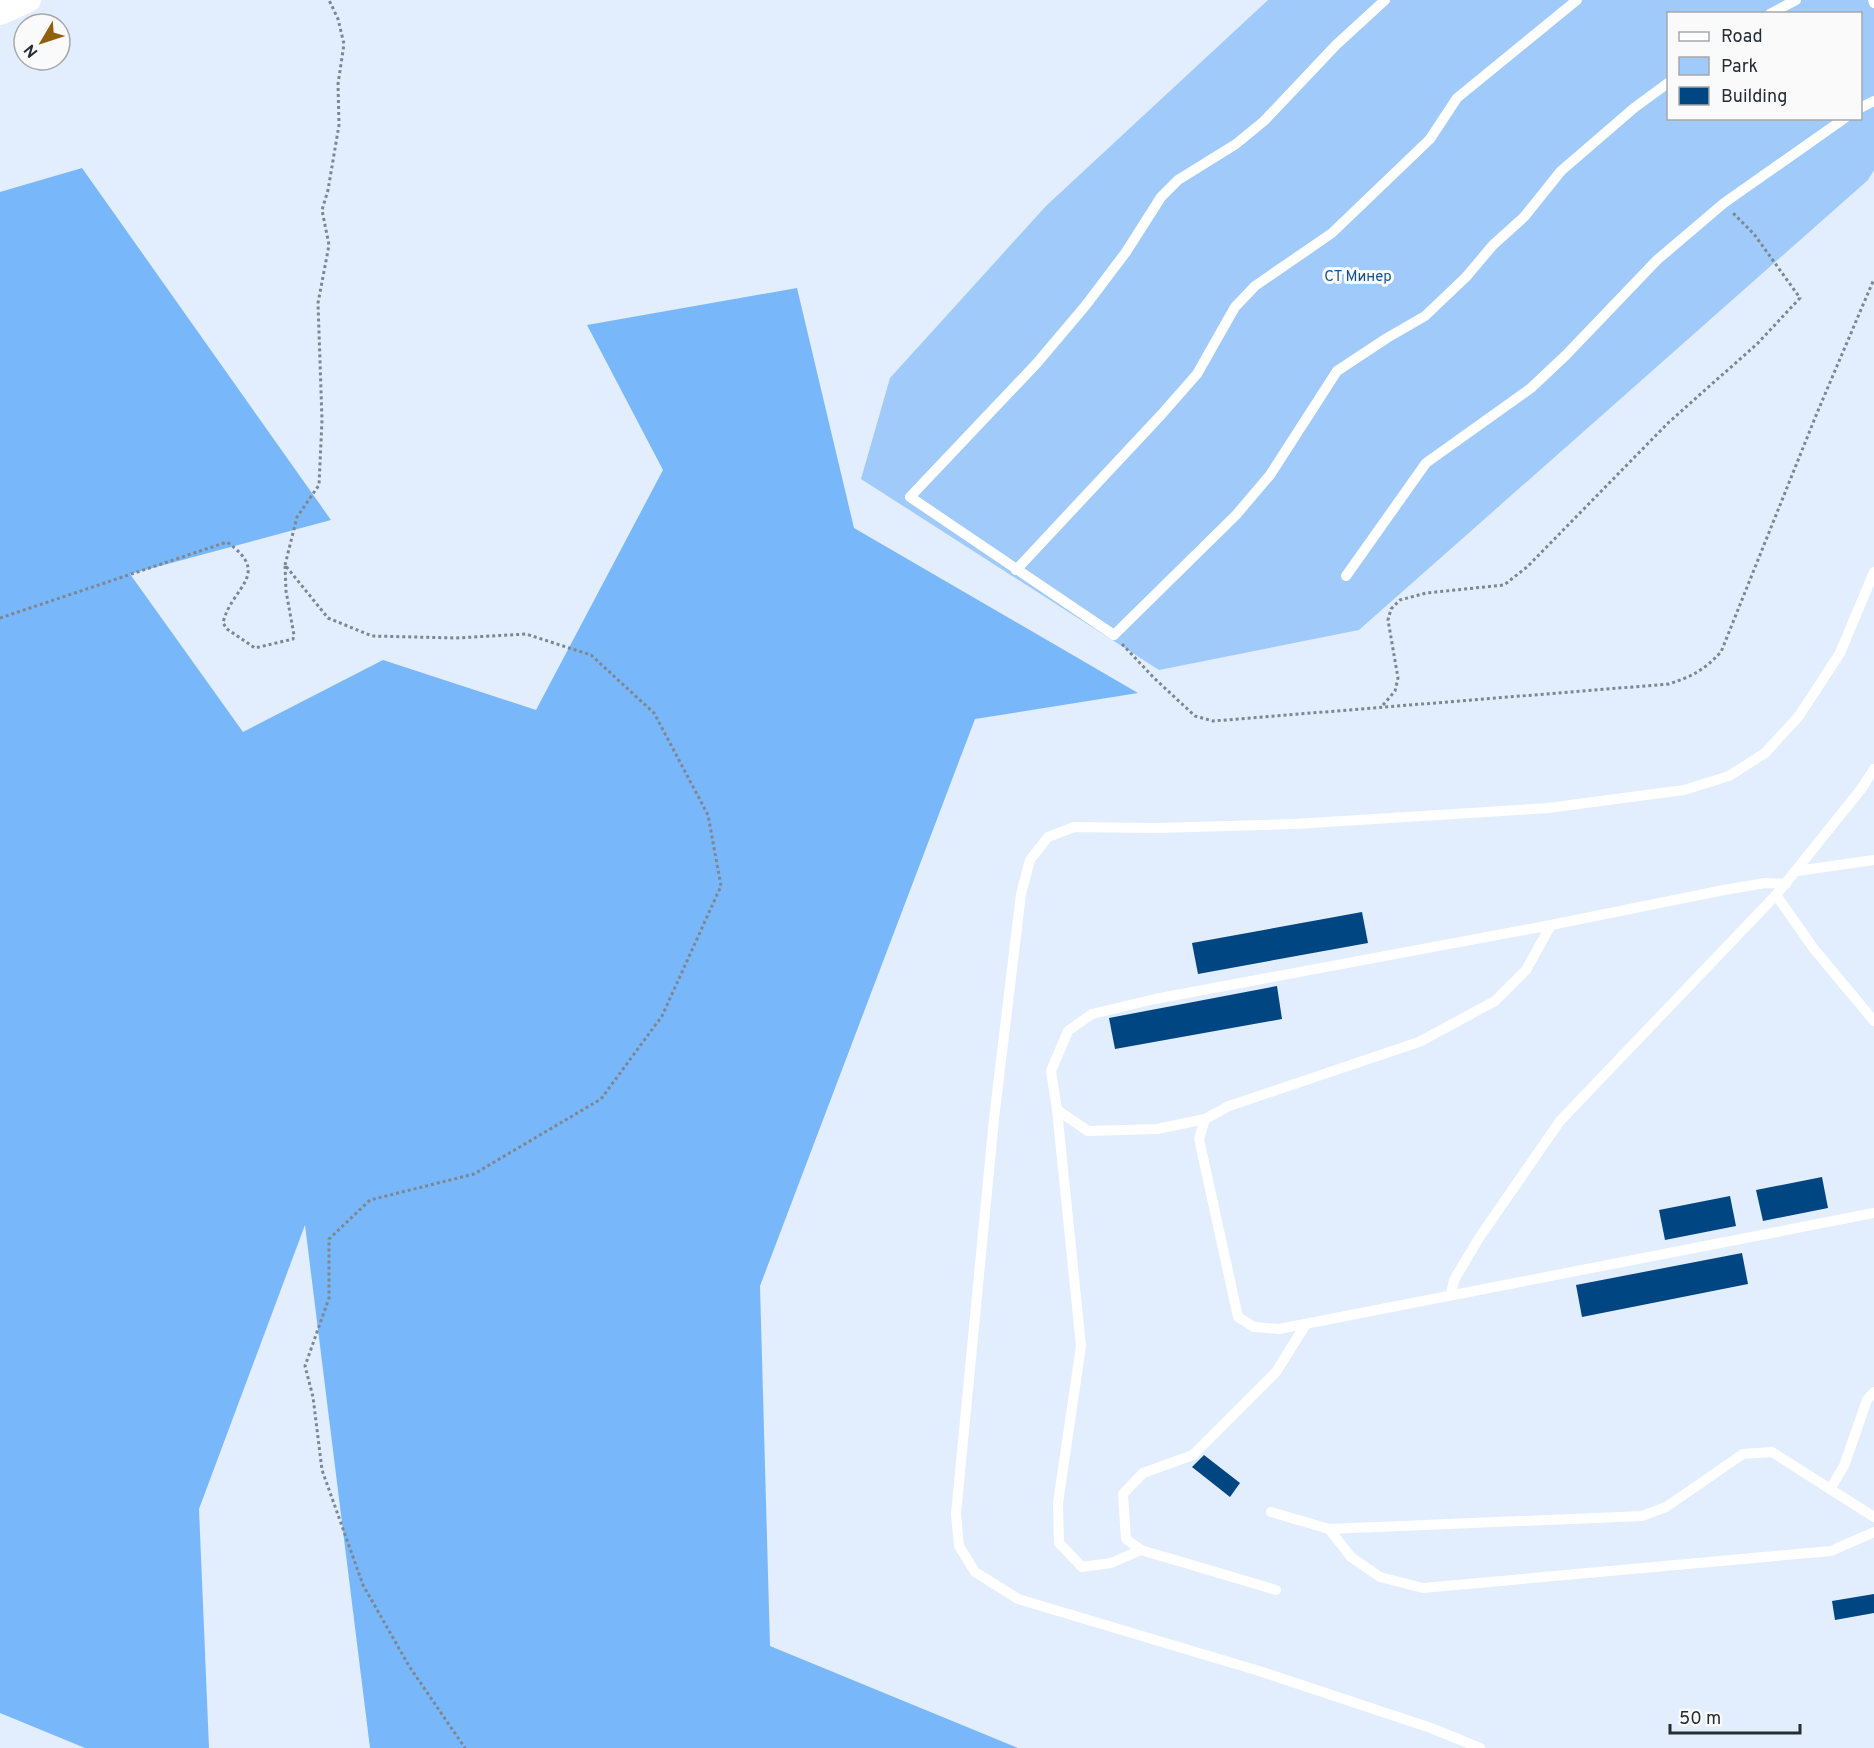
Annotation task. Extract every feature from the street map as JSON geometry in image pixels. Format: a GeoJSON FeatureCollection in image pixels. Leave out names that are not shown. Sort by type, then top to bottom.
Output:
{"type":"FeatureCollection","features":[{"type":"Feature","properties":{"kind":"street"},"geometry":{"type":"LineString","coordinates":[[0,12],[29,0]]}},
{"type":"Feature","properties":{"kind":"lane"},"geometry":{"type":"LineString","coordinates":[[1385,0],[1336,45],[1264,120],[1236,144],[1178,180],[1166,191],[1126,252],[1079,313],[1037,363],[910,497],[1114,635],[1236,515],[1270,475],[1337,371],[1425,316],[1466,277],[1493,244],[1524,217],[1561,171],[1634,108],[1667,84]]}},
{"type":"Feature","properties":{"kind":"lane"},"geometry":{"type":"LineString","coordinates":[[1016,570],[1161,416],[1197,374],[1235,307],[1256,286],[1332,233],[1430,139],[1457,98],[1577,0]]}},
{"type":"Feature","properties":{"kind":"lane"},"geometry":{"type":"LineString","coordinates":[[1774,12],[1796,0]]}},
{"type":"Feature","properties":{"kind":"lane"},"geometry":{"type":"LineString","coordinates":[[1346,576],[1426,463],[1531,387],[1566,355],[1657,260],[1724,203],[1842,120]]}},
{"type":"Feature","properties":{"kind":"lane"},"geometry":{"type":"LineString","coordinates":[[1480,1748],[1431,1728],[1256,1670],[1018,1599],[975,1572],[959,1546],[956,1514],[994,1119],[1021,894],[1030,860],[1048,837],[1074,827],[1157,828],[1295,824],[1548,808],[1684,790],[1729,776],[1766,753],[1799,716],[1840,653],[1874,572]]}},
{"type":"Feature","properties":{"kind":"lane"},"geometry":{"type":"LineString","coordinates":[[1451,1294],[1454,1280],[1479,1238],[1560,1121],[1776,896],[1862,788],[1874,769]]}},
{"type":"Feature","properties":{"kind":"lane"},"geometry":{"type":"LineString","coordinates":[[1797,871],[1874,860]]}},
{"type":"Feature","properties":{"kind":"lane"},"geometry":{"type":"LineString","coordinates":[[1141,1550],[1111,1563],[1082,1567],[1059,1543],[1058,1503],[1081,1346],[1051,1071],[1068,1031],[1092,1014],[1167,997],[1765,883],[1786,884]]}},
{"type":"Feature","properties":{"kind":"lane"},"geometry":{"type":"LineString","coordinates":[[1776,896],[1814,950],[1874,1021]]}},
{"type":"Feature","properties":{"kind":"lane"},"geometry":{"type":"LineString","coordinates":[[1057,1110],[1088,1131],[1157,1129],[1205,1119],[1229,1106],[1419,1042],[1495,1001],[1526,970],[1551,925]]}},
{"type":"Feature","properties":{"kind":"lane"},"geometry":{"type":"LineString","coordinates":[[1205,1119],[1199,1139],[1238,1317],[1254,1327],[1279,1329],[1874,1213]]}},
{"type":"Feature","properties":{"kind":"lane"},"geometry":{"type":"LineString","coordinates":[[1276,1590],[1141,1550],[1126,1539],[1123,1494],[1143,1473],[1193,1455],[1276,1372],[1306,1324]]}},
{"type":"Feature","properties":{"kind":"lane"},"geometry":{"type":"LineString","coordinates":[[1830,1489],[1844,1466],[1867,1400],[1874,1392]]}},
{"type":"Feature","properties":{"kind":"lane"},"geometry":{"type":"LineString","coordinates":[[1271,1512],[1329,1529],[1642,1516],[1666,1507],[1743,1454],[1772,1452],[1874,1517]]}},
{"type":"Feature","properties":{"kind":"lane"},"geometry":{"type":"LineString","coordinates":[[1329,1529],[1351,1557],[1380,1577],[1423,1588],[1831,1551],[1874,1532]]}},
{"type":"Feature","properties":{"kind":"path"},"geometry":{"type":"LineString","coordinates":[[0,618],[227,542],[248,561],[248,576],[223,623],[226,629],[255,648],[293,639],[286,591],[285,565],[297,517],[319,484],[322,420],[318,303],[329,245],[322,210],[328,190],[339,125],[338,84],[344,44],[338,19],[328,0]]}},
{"type":"Feature","properties":{"kind":"path"},"geometry":{"type":"LineString","coordinates":[[1383,706],[1395,691],[1398,678],[1388,620],[1391,609],[1400,600],[1426,593],[1504,585],[1527,567],[1669,422],[1757,344],[1800,298],[1754,234],[1724,203]]}},
{"type":"Feature","properties":{"kind":"path"},"geometry":{"type":"LineString","coordinates":[[1114,635],[1154,678],[1195,716],[1213,721],[1669,684],[1690,677],[1706,668],[1721,652],[1817,413],[1874,279]]}},
{"type":"Feature","properties":{"kind":"path"},"geometry":{"type":"LineString","coordinates":[[285,565],[328,618],[372,636],[456,638],[526,634],[591,655],[654,712],[708,815],[721,886],[662,1016],[600,1099],[474,1174],[370,1200],[329,1239],[329,1298],[305,1366],[313,1397],[322,1470],[363,1585],[409,1666],[465,1748]]}},
{"type":"Feature","properties":{"kind":"green space","name":"СТ Минер"},"geometry":{"type":"Polygon","coordinates":[[[1268,0],[1874,0],[1874,170],[1868,180],[1359,630],[1159,670],[861,479],[890,378],[1046,206],[1268,0]]]}},
{"type":"Feature","properties":{"kind":"shaded area"},"geometry":{"type":"Polygon","coordinates":[[[82,168],[331,520],[130,574],[243,732],[383,660],[536,710],[663,470],[587,325],[797,288],[854,528],[1138,693],[975,719],[760,1286],[770,1646],[1018,1748],[370,1748],[305,1225],[199,1509],[209,1748],[85,1748],[0,1713],[0,192],[82,168]]]}},
{"type":"Feature","properties":{"kind":"building"},"geometry":{"type":"Polygon","coordinates":[[[1362,912],[1368,943],[1198,974],[1192,943],[1362,912]]]}},
{"type":"Feature","properties":{"kind":"building"},"geometry":{"type":"Polygon","coordinates":[[[1277,986],[1282,1019],[1115,1049],[1109,1018],[1277,986]]]}},
{"type":"Feature","properties":{"kind":"building"},"geometry":{"type":"Polygon","coordinates":[[[1822,1177],[1828,1208],[1763,1221],[1756,1190],[1822,1177]]]}},
{"type":"Feature","properties":{"kind":"building"},"geometry":{"type":"Polygon","coordinates":[[[1730,1196],[1736,1226],[1665,1240],[1659,1210],[1730,1196]]]}},
{"type":"Feature","properties":{"kind":"building"},"geometry":{"type":"Polygon","coordinates":[[[1742,1253],[1748,1284],[1582,1317],[1576,1285],[1742,1253]]]}},
{"type":"Feature","properties":{"kind":"building"},"geometry":{"type":"Polygon","coordinates":[[[1204,1455],[1240,1483],[1230,1497],[1192,1467],[1204,1455]]]}},
{"type":"Feature","properties":{"kind":"building"},"geometry":{"type":"Polygon","coordinates":[[[1874,1594],[1874,1613],[1835,1620],[1832,1601],[1874,1594]]]}}]}
